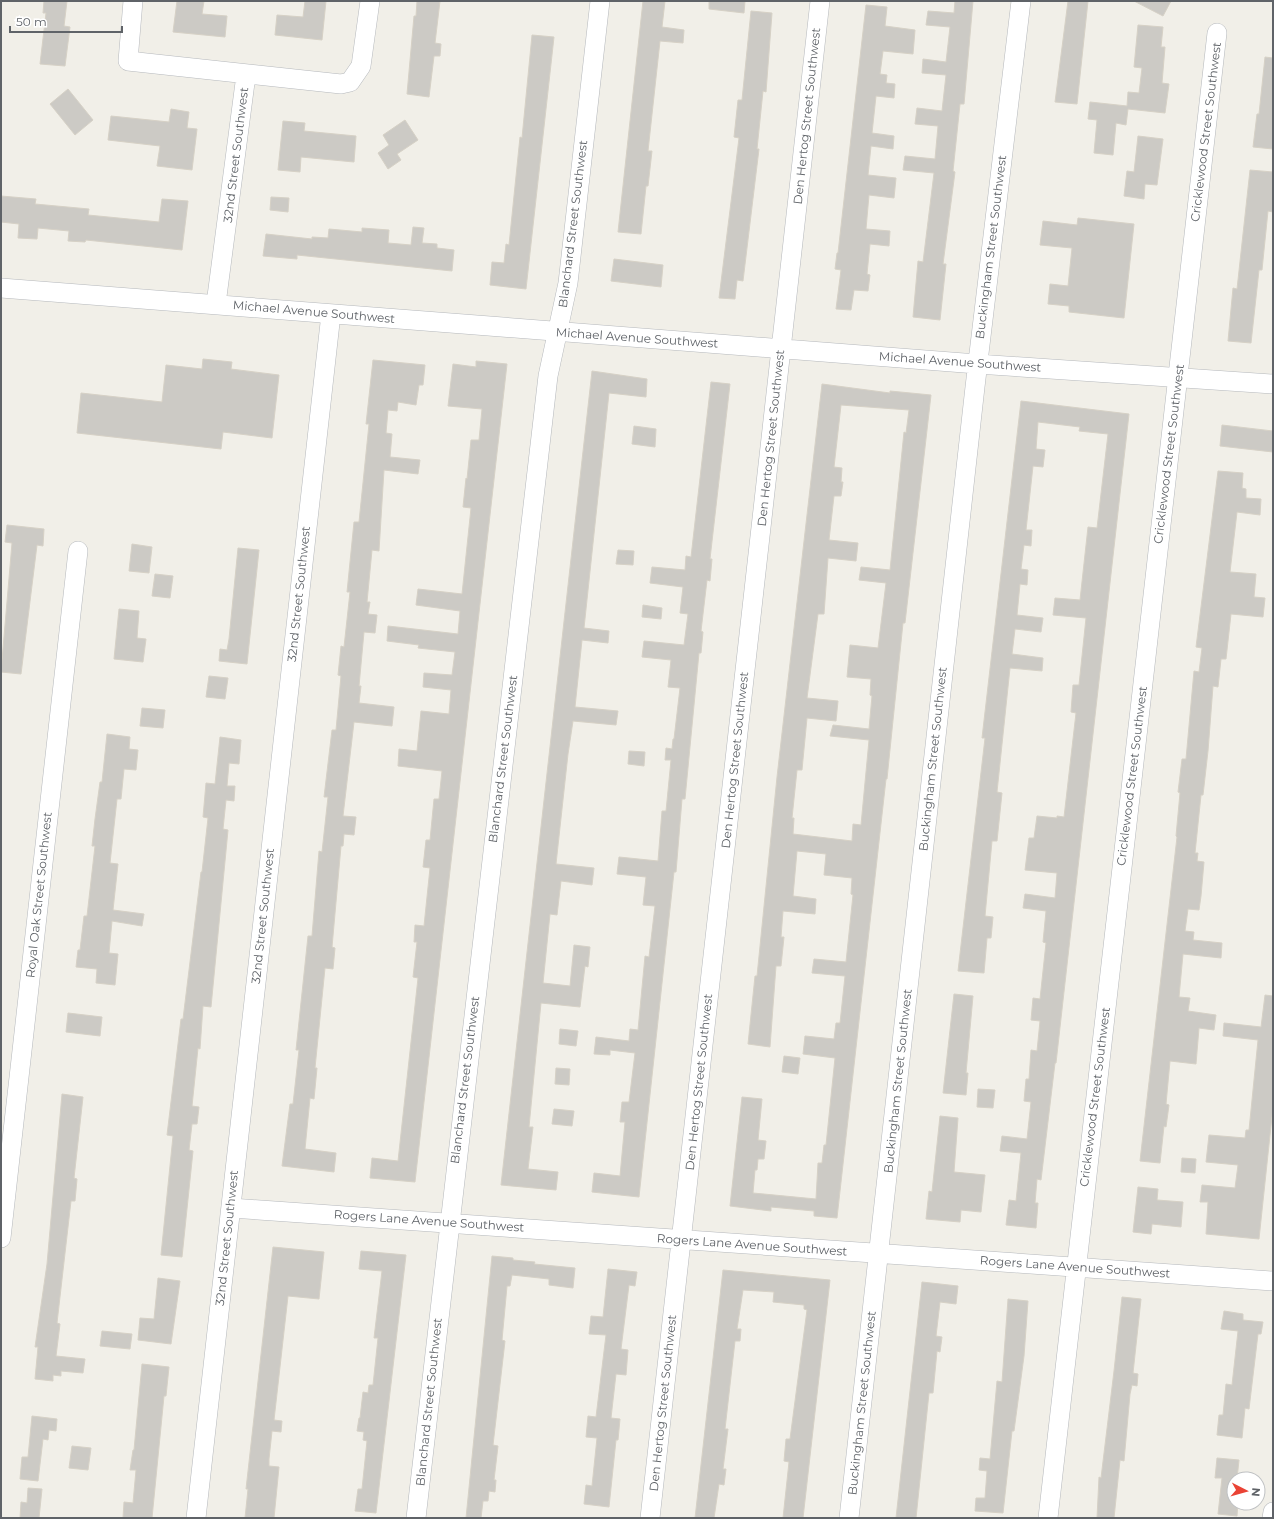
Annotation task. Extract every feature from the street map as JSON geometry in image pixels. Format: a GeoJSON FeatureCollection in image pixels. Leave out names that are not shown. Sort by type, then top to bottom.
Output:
{"type":"FeatureCollection","features":[{"type":"Feature","properties":{"kind":"street"},"geometry":{"type":"LineString","coordinates":[[133,1],[128,61],[246,75]]}},
{"type":"Feature","properties":{"kind":"street","name":"32nd Street Southwest"},"geometry":{"type":"LineString","coordinates":[[216,304],[246,75],[331,84],[350,82],[361,66],[364,56],[370,1]]}},
{"type":"Feature","properties":{"kind":"street","name":"Blanchard Street Southwest"},"geometry":{"type":"LineString","coordinates":[[416,1518],[449,1222],[548,376],[568,283],[600,1]]}},
{"type":"Feature","properties":{"kind":"street","name":"Den Hertog Street Southwest"},"geometry":{"type":"LineString","coordinates":[[650,1518],[820,1]]}},
{"type":"Feature","properties":{"kind":"street","name":"Buckingham Street Southwest"},"geometry":{"type":"LineString","coordinates":[[849,1518],[977,364],[1021,1]]}},
{"type":"Feature","properties":{"kind":"street","name":"Cricklewood Street Southwest"},"geometry":{"type":"LineString","coordinates":[[1048,1518],[1217,33]]}},
{"type":"Feature","properties":{"kind":"street","name":"Michael Avenue Southwest"},"geometry":{"type":"LineString","coordinates":[[1,288],[977,364],[1273,384]]}},
{"type":"Feature","properties":{"kind":"street","name":"32nd Street Southwest"},"geometry":{"type":"LineString","coordinates":[[196,1518],[331,314]]}},
{"type":"Feature","properties":{"kind":"street","name":"Royal Oak Street Southwest"},"geometry":{"type":"LineString","coordinates":[[1,1238],[78,551]]}},
{"type":"Feature","properties":{"kind":"street","name":"Rogers Lane Avenue Southwest"},"geometry":{"type":"LineString","coordinates":[[231,1208],[449,1222],[878,1254],[1273,1281]]}},
{"type":"Feature","properties":{"kind":"street"},"geometry":{"type":"LineString","coordinates":[[1272,1518],[1273,1512]]}},
{"type":"Feature","properties":{"kind":"building"},"geometry":{"type":"Polygon","coordinates":[[[44,1],[67,1],[64,26],[70,27],[65,66],[40,64],[46,13],[43,13],[44,1]]]}},
{"type":"Feature","properties":{"kind":"building"},"geometry":{"type":"Polygon","coordinates":[[[177,1],[204,1],[202,14],[227,16],[225,37],[173,32],[177,1]]]}},
{"type":"Feature","properties":{"kind":"building"},"geometry":{"type":"Polygon","coordinates":[[[305,1],[326,1],[322,40],[275,35],[277,15],[303,17],[305,1]]]}},
{"type":"Feature","properties":{"kind":"building"},"geometry":{"type":"Polygon","coordinates":[[[417,1],[440,1],[435,43],[441,44],[440,56],[434,56],[429,97],[407,94],[414,16],[416,16],[417,1]]]}},
{"type":"Feature","properties":{"kind":"building"},"geometry":{"type":"Polygon","coordinates":[[[643,1],[665,1],[662,27],[684,30],[683,43],[660,41],[648,151],[652,151],[648,186],[646,186],[641,234],[618,232],[643,1]]]}},
{"type":"Feature","properties":{"kind":"building"},"geometry":{"type":"Polygon","coordinates":[[[709,1],[745,1],[744,13],[709,9],[709,1]]]}},
{"type":"Feature","properties":{"kind":"building"},"geometry":{"type":"Polygon","coordinates":[[[955,1],[973,1],[964,104],[960,104],[953,171],[955,172],[943,264],[946,264],[940,320],[913,317],[918,261],[923,262],[934,173],[903,170],[905,156],[935,159],[938,126],[915,124],[917,108],[942,111],[946,75],[922,73],[923,59],[946,62],[950,27],[926,25],[928,11],[954,13],[955,1]]]}},
{"type":"Feature","properties":{"kind":"building"},"geometry":{"type":"Polygon","coordinates":[[[1068,1],[1088,1],[1077,104],[1055,102],[1068,1]]]}},
{"type":"Feature","properties":{"kind":"building"},"geometry":{"type":"Polygon","coordinates":[[[1134,1],[1171,1],[1163,16],[1134,1]]]}},
{"type":"Feature","properties":{"kind":"building"},"geometry":{"type":"Polygon","coordinates":[[[866,5],[887,7],[885,26],[915,30],[913,54],[883,51],[880,74],[887,75],[886,83],[895,84],[894,98],[876,96],[872,133],[894,136],[893,149],[871,146],[868,175],[896,178],[894,198],[869,195],[866,229],[890,231],[889,246],[870,244],[867,274],[870,275],[868,291],[854,290],[851,310],[836,309],[841,270],[835,269],[866,5]]]}},
{"type":"Feature","properties":{"kind":"building"},"geometry":{"type":"Polygon","coordinates":[[[751,11],[772,13],[766,92],[763,91],[757,149],[759,149],[743,281],[737,280],[735,299],[719,298],[739,138],[734,137],[738,100],[742,100],[751,11]]]}},
{"type":"Feature","properties":{"kind":"building"},"geometry":{"type":"Polygon","coordinates":[[[1138,25],[1163,27],[1161,47],[1165,47],[1162,83],[1169,84],[1165,113],[1128,109],[1126,125],[1116,123],[1113,155],[1094,153],[1097,120],[1088,119],[1090,102],[1127,106],[1128,92],[1139,93],[1142,68],[1134,67],[1138,25]]]}},
{"type":"Feature","properties":{"kind":"building"},"geometry":{"type":"Polygon","coordinates":[[[532,35],[554,37],[526,289],[490,285],[492,262],[504,263],[506,244],[509,245],[520,137],[522,138],[532,35]]]}},
{"type":"Feature","properties":{"kind":"building"},"geometry":{"type":"Polygon","coordinates":[[[1265,57],[1273,58],[1273,149],[1253,147],[1257,114],[1259,114],[1265,57]]]}},
{"type":"Feature","properties":{"kind":"building"},"geometry":{"type":"Polygon","coordinates":[[[68,89],[93,120],[75,135],[50,104],[68,89]]]}},
{"type":"Feature","properties":{"kind":"building"},"geometry":{"type":"Polygon","coordinates":[[[171,109],[189,112],[187,128],[197,129],[192,170],[157,166],[160,146],[108,140],[111,116],[169,122],[171,109]]]}},
{"type":"Feature","properties":{"kind":"building"},"geometry":{"type":"Polygon","coordinates":[[[405,120],[418,140],[397,154],[401,160],[388,169],[378,153],[389,145],[383,135],[405,120]]]}},
{"type":"Feature","properties":{"kind":"building"},"geometry":{"type":"Polygon","coordinates":[[[283,121],[305,123],[304,131],[356,136],[354,162],[301,157],[300,172],[278,170],[283,121]]]}},
{"type":"Feature","properties":{"kind":"building"},"geometry":{"type":"Polygon","coordinates":[[[1138,136],[1163,139],[1157,185],[1145,184],[1144,199],[1124,196],[1127,171],[1134,172],[1138,136]]]}},
{"type":"Feature","properties":{"kind":"building"},"geometry":{"type":"Polygon","coordinates":[[[1250,170],[1273,172],[1273,212],[1268,211],[1262,270],[1259,270],[1251,343],[1228,341],[1233,288],[1237,289],[1250,170]]]}},
{"type":"Feature","properties":{"kind":"building"},"geometry":{"type":"Polygon","coordinates":[[[1,196],[36,199],[35,204],[89,209],[88,215],[159,222],[162,199],[188,201],[182,250],[86,240],[85,242],[68,241],[69,231],[38,228],[37,239],[18,238],[19,224],[1,222],[1,196]]]}},
{"type":"Feature","properties":{"kind":"building"},"geometry":{"type":"Polygon","coordinates":[[[271,197],[289,198],[288,212],[270,210],[271,197]]]}},
{"type":"Feature","properties":{"kind":"building"},"geometry":{"type":"Polygon","coordinates":[[[1078,218],[1134,224],[1124,318],[1069,312],[1069,306],[1048,304],[1050,284],[1068,286],[1072,248],[1040,245],[1043,221],[1077,225],[1078,218]]]}},
{"type":"Feature","properties":{"kind":"building"},"geometry":{"type":"Polygon","coordinates":[[[413,227],[424,228],[422,243],[437,244],[437,248],[454,250],[452,271],[297,255],[297,259],[263,256],[266,234],[312,239],[312,237],[328,238],[329,229],[362,232],[362,228],[389,230],[388,243],[411,245],[413,227]]]}},
{"type":"Feature","properties":{"kind":"building"},"geometry":{"type":"Polygon","coordinates":[[[614,259],[663,265],[661,287],[611,281],[614,259]]]}},
{"type":"Feature","properties":{"kind":"building"},"geometry":{"type":"Polygon","coordinates":[[[203,359],[232,362],[231,369],[279,375],[272,438],[223,432],[221,449],[77,433],[81,393],[162,402],[166,365],[202,369],[203,359]]]}},
{"type":"Feature","properties":{"kind":"building"},"geometry":{"type":"Polygon","coordinates":[[[373,360],[425,365],[423,385],[419,385],[416,405],[398,402],[397,411],[388,410],[386,433],[392,434],[390,457],[420,460],[418,474],[384,470],[379,551],[372,550],[367,602],[370,602],[368,614],[377,615],[375,633],[364,632],[359,703],[394,707],[392,726],[354,722],[343,816],[356,817],[354,835],[344,834],[343,846],[341,846],[332,947],[335,948],[333,969],[325,968],[315,1068],[317,1068],[314,1099],[310,1098],[305,1149],[336,1153],[334,1172],[282,1166],[290,1104],[293,1104],[299,1050],[296,1050],[308,936],[312,936],[319,851],[322,852],[328,797],[324,797],[332,730],[336,730],[341,676],[338,675],[341,646],[344,647],[350,592],[347,592],[354,522],[359,522],[369,424],[366,424],[373,360]]]}},
{"type":"Feature","properties":{"kind":"building"},"geometry":{"type":"Polygon","coordinates":[[[476,361],[507,364],[415,1182],[370,1178],[372,1158],[398,1161],[418,978],[413,977],[417,942],[414,942],[415,925],[424,926],[430,868],[423,867],[426,840],[430,840],[434,799],[439,799],[442,771],[398,766],[399,749],[417,751],[421,711],[449,714],[451,690],[423,687],[424,673],[452,675],[455,652],[418,648],[419,645],[387,641],[388,626],[458,634],[460,611],[416,605],[418,589],[462,594],[471,508],[463,507],[466,478],[467,479],[471,440],[479,440],[482,409],[448,406],[453,364],[476,367],[476,361]]]}},
{"type":"Feature","properties":{"kind":"building"},"geometry":{"type":"Polygon","coordinates":[[[592,371],[647,379],[646,397],[609,393],[584,628],[609,631],[608,643],[582,640],[575,707],[618,711],[616,725],[573,721],[556,864],[594,868],[592,885],[561,881],[557,915],[550,914],[543,983],[570,986],[574,945],[590,947],[588,967],[585,966],[580,1007],[541,1003],[529,1127],[533,1127],[528,1169],[558,1172],[556,1190],[501,1185],[592,371]]]}},
{"type":"Feature","properties":{"kind":"building"},"geometry":{"type":"Polygon","coordinates":[[[711,382],[730,384],[710,559],[712,559],[710,581],[707,580],[701,631],[703,632],[701,653],[699,653],[685,799],[682,799],[676,872],[674,872],[639,1197],[592,1192],[594,1173],[620,1176],[625,1122],[620,1122],[622,1102],[629,1102],[635,1053],[610,1050],[610,1055],[594,1054],[596,1037],[629,1041],[630,1029],[638,1030],[645,956],[649,957],[655,906],[643,905],[646,877],[617,874],[619,857],[658,861],[662,811],[666,811],[671,760],[665,760],[666,748],[672,749],[680,688],[668,687],[671,660],[642,657],[644,641],[684,645],[688,614],[680,613],[683,587],[650,583],[652,567],[685,570],[686,556],[691,557],[711,382]]]}},
{"type":"Feature","properties":{"kind":"building"},"geometry":{"type":"Polygon","coordinates":[[[822,384],[890,393],[890,391],[931,395],[905,623],[903,623],[887,779],[837,1218],[814,1216],[814,1211],[771,1207],[771,1211],[730,1206],[742,1097],[762,1099],[758,1140],[766,1141],[764,1159],[758,1159],[757,1170],[755,1170],[753,1193],[816,1199],[818,1163],[822,1163],[824,1145],[826,1145],[835,1058],[803,1054],[805,1036],[834,1039],[836,1023],[840,1023],[845,976],[812,973],[814,959],[846,962],[853,895],[851,894],[852,878],[824,875],[826,854],[797,851],[793,896],[816,899],[815,914],[783,911],[781,937],[784,937],[781,966],[776,966],[770,1047],[748,1044],[755,976],[757,976],[777,777],[822,384]],[[841,405],[834,467],[842,468],[841,482],[843,482],[841,496],[834,496],[829,540],[858,543],[856,561],[828,558],[824,614],[818,614],[807,698],[838,701],[836,721],[807,718],[802,770],[797,770],[792,818],[794,818],[793,834],[852,841],[853,824],[861,825],[869,740],[830,736],[833,725],[869,729],[872,696],[870,695],[871,679],[847,677],[850,645],[878,648],[886,583],[859,580],[861,567],[890,570],[904,432],[906,433],[909,410],[841,405]]]}},
{"type":"Feature","properties":{"kind":"building"},"geometry":{"type":"Polygon","coordinates":[[[1021,401],[1129,414],[1056,1063],[1041,1180],[1037,1179],[1035,1203],[1038,1203],[1036,1228],[1006,1225],[1009,1200],[1016,1201],[1021,1153],[1000,1151],[1002,1136],[1027,1139],[1031,1102],[1024,1101],[1026,1079],[1029,1079],[1031,1050],[1037,1051],[1040,1021],[1031,1020],[1033,998],[1040,999],[1046,943],[1043,942],[1046,911],[1023,908],[1025,894],[1055,898],[1057,873],[1025,870],[1029,838],[1034,838],[1037,816],[1057,818],[1057,816],[1064,817],[1076,713],[1071,712],[1073,685],[1079,685],[1086,618],[1053,615],[1055,598],[1080,600],[1088,527],[1097,528],[1108,434],[1079,431],[1080,427],[1038,422],[1036,449],[1045,450],[1043,467],[1033,466],[1026,530],[1032,530],[1031,546],[1024,545],[1021,569],[1028,570],[1027,585],[1020,584],[1017,615],[1043,618],[1041,632],[1015,629],[1012,654],[1043,658],[1042,671],[1010,668],[997,792],[1002,793],[997,841],[992,841],[985,916],[993,917],[991,938],[987,938],[984,973],[958,971],[985,738],[982,738],[1021,401]]]}},
{"type":"Feature","properties":{"kind":"building"},"geometry":{"type":"Polygon","coordinates":[[[1222,425],[1273,431],[1273,452],[1220,446],[1222,425]]]}},
{"type":"Feature","properties":{"kind":"building"},"geometry":{"type":"Polygon","coordinates":[[[634,426],[656,429],[655,447],[632,444],[634,426]]]}},
{"type":"Feature","properties":{"kind":"building"},"geometry":{"type":"Polygon","coordinates":[[[1218,471],[1243,473],[1242,488],[1246,489],[1246,498],[1261,499],[1260,515],[1237,512],[1230,572],[1256,574],[1254,597],[1265,598],[1263,617],[1231,614],[1226,659],[1221,659],[1218,687],[1213,686],[1208,751],[1203,795],[1201,795],[1195,853],[1198,853],[1197,861],[1204,862],[1201,896],[1199,910],[1188,909],[1185,931],[1194,932],[1193,940],[1222,943],[1221,958],[1183,954],[1179,997],[1190,998],[1188,1011],[1216,1015],[1214,1030],[1199,1028],[1196,1064],[1170,1061],[1166,1104],[1169,1105],[1166,1127],[1164,1126],[1160,1163],[1140,1161],[1177,837],[1180,793],[1178,792],[1182,759],[1186,759],[1194,671],[1199,672],[1202,648],[1196,647],[1218,471]]]}},
{"type":"Feature","properties":{"kind":"building"},"geometry":{"type":"Polygon","coordinates":[[[7,525],[44,529],[43,546],[37,545],[21,674],[1,672],[12,543],[5,542],[7,525]]]}},
{"type":"Feature","properties":{"kind":"building"},"geometry":{"type":"Polygon","coordinates":[[[132,544],[152,547],[149,573],[129,571],[132,544]]]}},
{"type":"Feature","properties":{"kind":"building"},"geometry":{"type":"Polygon","coordinates":[[[238,548],[259,550],[247,664],[219,661],[220,649],[227,650],[229,639],[238,548]]]}},
{"type":"Feature","properties":{"kind":"building"},"geometry":{"type":"Polygon","coordinates":[[[618,550],[634,551],[633,565],[616,564],[618,550]]]}},
{"type":"Feature","properties":{"kind":"building"},"geometry":{"type":"Polygon","coordinates":[[[155,574],[173,576],[170,598],[152,596],[155,574]]]}},
{"type":"Feature","properties":{"kind":"building"},"geometry":{"type":"Polygon","coordinates":[[[643,605],[662,608],[661,619],[642,617],[643,605]]]}},
{"type":"Feature","properties":{"kind":"building"},"geometry":{"type":"Polygon","coordinates":[[[119,609],[139,611],[137,638],[146,639],[143,662],[114,659],[119,609]]]}},
{"type":"Feature","properties":{"kind":"building"},"geometry":{"type":"Polygon","coordinates":[[[209,676],[228,678],[225,699],[206,697],[209,676]]]}},
{"type":"Feature","properties":{"kind":"building"},"geometry":{"type":"Polygon","coordinates":[[[142,708],[165,710],[163,728],[140,726],[142,708]]]}},
{"type":"Feature","properties":{"kind":"building"},"geometry":{"type":"Polygon","coordinates":[[[107,734],[130,737],[129,749],[138,750],[136,770],[124,769],[121,799],[117,799],[110,863],[118,864],[113,910],[144,914],[142,926],[112,921],[109,953],[118,954],[115,985],[96,983],[97,969],[76,967],[78,950],[80,950],[84,916],[87,916],[95,846],[92,846],[100,782],[102,782],[107,734]]]}},
{"type":"Feature","properties":{"kind":"building"},"geometry":{"type":"Polygon","coordinates":[[[220,737],[241,740],[239,764],[229,763],[227,786],[235,786],[234,801],[226,800],[223,829],[228,830],[211,1007],[203,1006],[200,1049],[198,1048],[192,1106],[199,1107],[197,1124],[192,1124],[189,1150],[193,1151],[182,1257],[161,1255],[173,1136],[167,1135],[208,818],[203,817],[206,783],[215,784],[220,737]]]}},
{"type":"Feature","properties":{"kind":"building"},"geometry":{"type":"Polygon","coordinates":[[[629,751],[645,752],[644,766],[628,764],[629,751]]]}},
{"type":"Feature","properties":{"kind":"building"},"geometry":{"type":"Polygon","coordinates":[[[954,994],[973,996],[966,1073],[968,1073],[966,1095],[943,1093],[954,994]]]}},
{"type":"Feature","properties":{"kind":"building"},"geometry":{"type":"Polygon","coordinates":[[[1265,995],[1273,996],[1273,1107],[1259,1239],[1206,1234],[1208,1202],[1200,1202],[1202,1185],[1235,1188],[1238,1165],[1206,1162],[1209,1135],[1245,1138],[1246,1130],[1249,1130],[1258,1040],[1223,1036],[1224,1023],[1261,1027],[1265,995]]]}},
{"type":"Feature","properties":{"kind":"building"},"geometry":{"type":"Polygon","coordinates":[[[68,1013],[102,1017],[100,1036],[66,1032],[68,1013]]]}},
{"type":"Feature","properties":{"kind":"building"},"geometry":{"type":"Polygon","coordinates":[[[560,1029],[578,1031],[576,1046],[559,1044],[560,1029]]]}},
{"type":"Feature","properties":{"kind":"building"},"geometry":{"type":"Polygon","coordinates":[[[784,1056],[800,1058],[798,1074],[782,1072],[784,1056]]]}},
{"type":"Feature","properties":{"kind":"building"},"geometry":{"type":"Polygon","coordinates":[[[556,1068],[570,1069],[569,1085],[555,1084],[556,1068]]]}},
{"type":"Feature","properties":{"kind":"building"},"geometry":{"type":"Polygon","coordinates":[[[978,1089],[995,1090],[993,1108],[977,1107],[978,1089]]]}},
{"type":"Feature","properties":{"kind":"building"},"geometry":{"type":"Polygon","coordinates":[[[62,1094],[83,1097],[74,1178],[77,1179],[75,1201],[71,1201],[57,1323],[60,1324],[56,1356],[85,1359],[83,1373],[61,1371],[61,1376],[53,1375],[53,1381],[35,1379],[38,1347],[35,1347],[47,1264],[62,1094]]]}},
{"type":"Feature","properties":{"kind":"building"},"geometry":{"type":"Polygon","coordinates":[[[554,1109],[574,1111],[572,1126],[552,1124],[554,1109]]]}},
{"type":"Feature","properties":{"kind":"building"},"geometry":{"type":"Polygon","coordinates":[[[940,1116],[958,1118],[954,1172],[985,1175],[981,1212],[961,1210],[960,1222],[926,1219],[929,1191],[932,1192],[940,1116]]]}},
{"type":"Feature","properties":{"kind":"building"},"geometry":{"type":"Polygon","coordinates":[[[1182,1158],[1196,1159],[1195,1173],[1181,1172],[1182,1158]]]}},
{"type":"Feature","properties":{"kind":"building"},"geometry":{"type":"Polygon","coordinates":[[[1138,1187],[1158,1189],[1157,1200],[1183,1202],[1181,1227],[1152,1224],[1151,1234],[1133,1232],[1138,1187]]]}},
{"type":"Feature","properties":{"kind":"building"},"geometry":{"type":"Polygon","coordinates":[[[273,1247],[324,1252],[319,1299],[288,1296],[274,1420],[282,1421],[281,1432],[272,1431],[269,1459],[269,1466],[279,1467],[274,1518],[245,1518],[248,1489],[246,1489],[273,1247]]]}},
{"type":"Feature","properties":{"kind":"building"},"geometry":{"type":"Polygon","coordinates":[[[361,1251],[406,1255],[376,1513],[355,1511],[358,1489],[362,1489],[367,1441],[363,1440],[364,1432],[357,1431],[363,1392],[368,1393],[369,1385],[373,1385],[378,1338],[374,1338],[382,1271],[359,1269],[361,1251]]]}},
{"type":"Feature","properties":{"kind":"building"},"geometry":{"type":"Polygon","coordinates":[[[492,1256],[535,1262],[534,1264],[575,1268],[573,1288],[549,1285],[549,1279],[512,1275],[510,1286],[507,1286],[502,1340],[505,1341],[493,1445],[498,1446],[494,1480],[496,1480],[495,1492],[489,1491],[488,1501],[483,1501],[481,1518],[466,1518],[492,1256]]]}},
{"type":"Feature","properties":{"kind":"building"},"geometry":{"type":"Polygon","coordinates":[[[608,1269],[637,1272],[635,1286],[629,1285],[621,1349],[628,1350],[626,1375],[616,1374],[611,1418],[620,1419],[618,1440],[616,1440],[609,1507],[584,1504],[586,1485],[592,1486],[597,1438],[586,1437],[588,1416],[596,1417],[606,1335],[589,1334],[591,1316],[603,1317],[608,1269]]]}},
{"type":"Feature","properties":{"kind":"building"},"geometry":{"type":"Polygon","coordinates":[[[723,1270],[830,1280],[803,1518],[783,1518],[789,1462],[784,1461],[786,1439],[790,1439],[807,1310],[804,1309],[804,1305],[773,1302],[774,1292],[743,1290],[737,1329],[741,1329],[740,1341],[735,1341],[725,1429],[728,1429],[723,1469],[726,1469],[724,1485],[719,1484],[714,1518],[695,1518],[723,1270]]]}},
{"type":"Feature","properties":{"kind":"building"},"geometry":{"type":"Polygon","coordinates":[[[158,1278],[180,1281],[171,1344],[138,1340],[140,1318],[154,1319],[158,1278]]]}},
{"type":"Feature","properties":{"kind":"building"},"geometry":{"type":"Polygon","coordinates":[[[922,1282],[958,1286],[956,1304],[940,1302],[936,1336],[942,1337],[940,1352],[937,1351],[933,1393],[929,1393],[916,1518],[896,1518],[922,1282]]]}},
{"type":"Feature","properties":{"kind":"building"},"geometry":{"type":"Polygon","coordinates":[[[1122,1297],[1141,1299],[1133,1373],[1138,1374],[1137,1386],[1132,1385],[1130,1394],[1124,1461],[1120,1460],[1114,1518],[1097,1518],[1099,1477],[1101,1478],[1122,1297]]]}},
{"type":"Feature","properties":{"kind":"building"},"geometry":{"type":"Polygon","coordinates":[[[1008,1299],[1028,1301],[1024,1356],[1014,1431],[1012,1431],[1003,1513],[975,1511],[976,1498],[985,1498],[987,1471],[979,1470],[980,1458],[990,1459],[997,1381],[1002,1382],[1008,1299]]]}},
{"type":"Feature","properties":{"kind":"building"},"geometry":{"type":"Polygon","coordinates":[[[1224,1311],[1243,1314],[1243,1320],[1263,1322],[1261,1334],[1258,1334],[1249,1409],[1245,1408],[1242,1438],[1217,1435],[1219,1415],[1223,1415],[1226,1384],[1232,1385],[1238,1331],[1221,1329],[1224,1311]]]}},
{"type":"Feature","properties":{"kind":"building"},"geometry":{"type":"Polygon","coordinates":[[[102,1331],[132,1334],[130,1349],[100,1346],[102,1331]]]}},
{"type":"Feature","properties":{"kind":"building"},"geometry":{"type":"Polygon","coordinates":[[[142,1364],[169,1367],[166,1396],[164,1396],[152,1518],[123,1518],[124,1502],[133,1503],[136,1470],[130,1470],[134,1450],[142,1364]]]}},
{"type":"Feature","properties":{"kind":"building"},"geometry":{"type":"Polygon","coordinates":[[[32,1416],[57,1419],[56,1431],[49,1430],[48,1440],[43,1439],[38,1481],[20,1479],[22,1457],[28,1457],[32,1416]]]}},
{"type":"Feature","properties":{"kind":"building"},"geometry":{"type":"Polygon","coordinates":[[[72,1446],[91,1448],[88,1470],[69,1468],[72,1446]]]}},
{"type":"Feature","properties":{"kind":"building"},"geometry":{"type":"Polygon","coordinates":[[[1217,1458],[1239,1460],[1238,1471],[1226,1471],[1226,1511],[1237,1511],[1237,1516],[1218,1514],[1222,1478],[1215,1478],[1217,1458]]]}},
{"type":"Feature","properties":{"kind":"building"},"geometry":{"type":"Polygon","coordinates":[[[28,1488],[42,1489],[39,1518],[20,1518],[21,1502],[27,1503],[28,1488]]]}}]}
